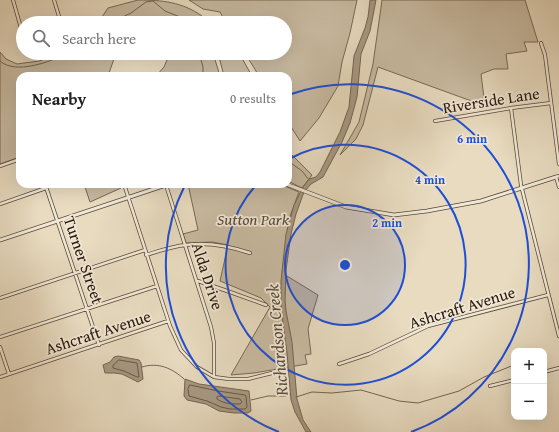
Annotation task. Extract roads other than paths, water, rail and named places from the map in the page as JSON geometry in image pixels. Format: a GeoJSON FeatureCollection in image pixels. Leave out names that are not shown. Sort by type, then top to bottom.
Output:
{"type":"FeatureCollection","features":[{"type":"Feature","properties":{"kind":"street"},"geometry":{"type":"LineString","coordinates":[[13,0],[18,16]]}},
{"type":"Feature","properties":{"kind":"street"},"geometry":{"type":"LineString","coordinates":[[54,0],[59,16]]}},
{"type":"Feature","properties":{"kind":"street"},"geometry":{"type":"LineString","coordinates":[[541,43],[545,55],[559,164]]}},
{"type":"Feature","properties":{"kind":"street","name":"Riverside Lane"},"geometry":{"type":"LineString","coordinates":[[435,121],[551,103]]}},
{"type":"Feature","properties":{"kind":"street"},"geometry":{"type":"LineString","coordinates":[[511,108],[522,188],[559,336]]}},
{"type":"Feature","properties":{"kind":"street"},"geometry":{"type":"LineString","coordinates":[[0,166],[16,160]]}},
{"type":"Feature","properties":{"kind":"street"},"geometry":{"type":"LineString","coordinates":[[292,187],[346,207],[394,214],[410,214],[468,204],[557,176],[559,187]]}},
{"type":"Feature","properties":{"kind":"street"},"geometry":{"type":"LineString","coordinates":[[0,204],[46,188]]}},
{"type":"Feature","properties":{"kind":"street","name":"Turner Street"},"geometry":{"type":"LineString","coordinates":[[46,188],[99,345]]}},
{"type":"Feature","properties":{"kind":"street"},"geometry":{"type":"LineString","coordinates":[[125,188],[168,321]]}},
{"type":"Feature","properties":{"kind":"street"},"geometry":{"type":"LineString","coordinates":[[0,240],[156,188]]}},
{"type":"Feature","properties":{"kind":"street","name":"Alda Drive"},"geometry":{"type":"LineString","coordinates":[[168,188],[185,245],[198,281],[213,336],[214,377]]}},
{"type":"Feature","properties":{"kind":"street"},"geometry":{"type":"LineString","coordinates":[[146,254],[185,245],[210,244],[250,253]]}},
{"type":"Feature","properties":{"kind":"street"},"geometry":{"type":"LineString","coordinates":[[0,298],[145,250]]}},
{"type":"Feature","properties":{"kind":"street"},"geometry":{"type":"LineString","coordinates":[[198,281],[266,305]]}},
{"type":"Feature","properties":{"kind":"street"},"geometry":{"type":"LineString","coordinates":[[0,337],[157,286]]}},
{"type":"Feature","properties":{"kind":"street","name":"Ashcraft Avenue"},"geometry":{"type":"LineString","coordinates":[[339,364],[369,354],[428,326],[548,295]]}},
{"type":"Feature","properties":{"kind":"street","name":"Ashcraft Avenue"},"geometry":{"type":"LineString","coordinates":[[0,377],[168,321],[176,340],[188,359],[197,367],[214,377],[248,379],[272,373]]}},
{"type":"Feature","properties":{"kind":"street"},"geometry":{"type":"LineString","coordinates":[[0,348],[9,374]]}},
{"type":"Feature","properties":{"kind":"street"},"geometry":{"type":"LineString","coordinates":[[547,371],[559,368]]}},
{"type":"Feature","properties":{"kind":"street"},"geometry":{"type":"LineString","coordinates":[[490,386],[511,381]]}},
{"type":"Feature","properties":{"kind":"water"},"geometry":{"type":"Polygon","coordinates":[[[370,0],[376,0],[370,31],[361,54],[357,97],[350,123],[342,142],[323,177],[311,184],[304,192],[291,234],[286,270],[285,300],[292,342],[297,399],[303,420],[311,432],[306,432],[295,412],[291,400],[281,309],[281,281],[286,234],[294,205],[309,179],[316,177],[320,172],[340,132],[349,107],[354,56],[365,28],[370,0]]]}},
{"type":"Feature","properties":{"kind":"water"},"geometry":{"type":"Polygon","coordinates":[[[118,356],[139,360],[141,363],[143,379],[138,382],[122,374],[105,373],[103,365],[110,362],[114,357],[118,356]]]}},
{"type":"Feature","properties":{"kind":"water"},"geometry":{"type":"Polygon","coordinates":[[[185,379],[199,384],[249,391],[251,411],[248,413],[234,413],[219,411],[206,404],[187,400],[184,396],[185,379]]]}},
{"type":"Feature","properties":{"kind":"waterway"},"geometry":{"type":"LineString","coordinates":[[125,16],[146,2],[153,1],[165,11],[178,16]]}},
{"type":"Feature","properties":{"kind":"waterway"},"geometry":{"type":"LineString","coordinates":[[0,61],[7,65],[24,67],[33,66],[52,60]]}},
{"type":"Feature","properties":{"kind":"waterway"},"geometry":{"type":"LineString","coordinates":[[201,60],[203,72]]}},
{"type":"Feature","properties":{"kind":"waterway"},"geometry":{"type":"LineString","coordinates":[[292,164],[302,171],[309,180]]}},
{"type":"Feature","properties":{"kind":"waterway"},"geometry":{"type":"LineString","coordinates":[[142,367],[154,365],[164,367],[170,369],[184,379]]}},
{"type":"Feature","properties":{"kind":"waterway","name":"Richardson Creek"},"geometry":{"type":"LineString","coordinates":[[296,397],[312,392],[332,393],[361,390],[399,401],[418,403],[459,391],[484,377],[511,366]]}},
{"type":"Feature","properties":{"kind":"waterway","name":"Richardson Creek"},"geometry":{"type":"LineString","coordinates":[[251,400],[268,396],[286,396],[290,394]]}},
{"type":"Feature","properties":{"kind":"park label","name":"Sutton Park"},"geometry":{"type":"Point","coordinates":[253,219]}}]}
